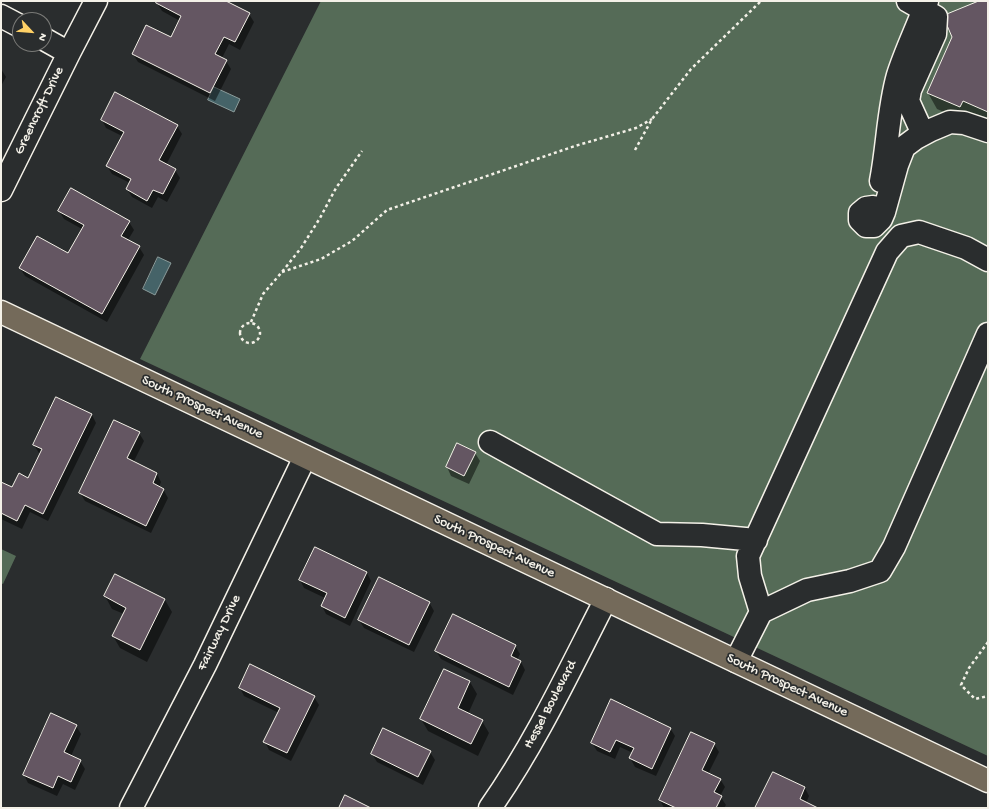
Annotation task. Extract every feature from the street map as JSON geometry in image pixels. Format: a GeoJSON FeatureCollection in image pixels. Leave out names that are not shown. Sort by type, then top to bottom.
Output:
{"type":"FeatureCollection","features":[{"type":"Feature","properties":{"kind":"main road","name":"South Prospect Avenue"},"geometry":{"type":"LineString","coordinates":[[1,312],[988,781]]}},
{"type":"Feature","properties":{"kind":"street","name":"Greencroft Drive"},"geometry":{"type":"LineString","coordinates":[[1,190],[68,53],[96,1]]}},
{"type":"Feature","properties":{"kind":"street"},"geometry":{"type":"LineString","coordinates":[[923,134],[908,101],[910,90],[935,34],[936,17],[920,4],[899,74],[889,116],[877,213],[891,189],[897,165],[904,148],[923,134],[950,122],[964,123],[988,131]]}},
{"type":"Feature","properties":{"kind":"street"},"geometry":{"type":"LineString","coordinates":[[1,16],[12,22]]}},
{"type":"Feature","properties":{"kind":"street","name":"Greencroft Drive"},"geometry":{"type":"LineString","coordinates":[[52,44],[68,53]]}},
{"type":"Feature","properties":{"kind":"street"},"geometry":{"type":"LineString","coordinates":[[761,612],[750,576],[748,556],[887,252],[901,236],[919,232],[966,248],[988,260]]}},
{"type":"Feature","properties":{"kind":"street"},"geometry":{"type":"LineString","coordinates":[[736,661],[761,612],[807,590],[850,581],[880,571],[894,546],[988,334]]}},
{"type":"Feature","properties":{"kind":"street"},"geometry":{"type":"LineString","coordinates":[[490,442],[657,534],[702,535],[756,540]]}},
{"type":"Feature","properties":{"kind":"street","name":"Fairway Drive"},"geometry":{"type":"LineString","coordinates":[[131,808],[205,665],[305,457]]}},
{"type":"Feature","properties":{"kind":"street","name":"Hessel Boulevard"},"geometry":{"type":"LineString","coordinates":[[490,808],[520,762],[550,710],[606,599]]}},
{"type":"Feature","properties":{"kind":"path"},"geometry":{"type":"LineString","coordinates":[[634,150],[652,119],[691,69],[761,1]]}},
{"type":"Feature","properties":{"kind":"path"},"geometry":{"type":"LineString","coordinates":[[282,272],[321,259],[352,241],[387,210],[575,146],[636,128],[652,119]]}},
{"type":"Feature","properties":{"kind":"path"},"geometry":{"type":"LineString","coordinates":[[251,322],[263,294],[301,248],[320,218],[336,188],[362,151]]}},
{"type":"Feature","properties":{"kind":"path"},"geometry":{"type":"LineString","coordinates":[[251,322],[260,328],[261,334],[259,339],[250,343],[241,337],[240,332],[246,323],[251,322]]}},
{"type":"Feature","properties":{"kind":"path"},"geometry":{"type":"LineString","coordinates":[[988,642],[969,668],[961,685],[975,699],[988,696]]}},
{"type":"Feature","properties":{"kind":"green space"},"geometry":{"type":"Polygon","coordinates":[[[321,1],[988,1],[988,756],[140,359],[321,1]]]}},
{"type":"Feature","properties":{"kind":"green space"},"geometry":{"type":"Polygon","coordinates":[[[1,549],[16,556],[3,584],[1,583],[1,549]]]}},
{"type":"Feature","properties":{"kind":"water"},"geometry":{"type":"Polygon","coordinates":[[[214,87],[240,99],[234,112],[208,100],[214,87]]]}},
{"type":"Feature","properties":{"kind":"water"},"geometry":{"type":"Polygon","coordinates":[[[158,257],[171,263],[155,295],[143,289],[158,257]]]}},
{"type":"Feature","properties":{"kind":"building"},"geometry":{"type":"Polygon","coordinates":[[[157,1],[226,1],[250,13],[235,42],[224,37],[215,54],[227,60],[210,93],[132,54],[146,25],[171,37],[181,16],[156,3],[157,1]]]}},
{"type":"Feature","properties":{"kind":"building"},"geometry":{"type":"Polygon","coordinates":[[[979,1],[988,1],[988,112],[963,101],[960,107],[927,93],[952,37],[943,16],[979,1]]]}},
{"type":"Feature","properties":{"kind":"building"},"geometry":{"type":"Polygon","coordinates":[[[115,92],[178,125],[159,160],[176,169],[163,194],[153,190],[147,201],[126,189],[131,179],[106,166],[124,132],[101,120],[115,92]]]}},
{"type":"Feature","properties":{"kind":"building"},"geometry":{"type":"Polygon","coordinates":[[[71,188],[130,221],[121,236],[140,246],[102,314],[19,268],[37,236],[68,253],[84,225],[58,211],[71,188]]]}},
{"type":"Feature","properties":{"kind":"building"},"geometry":{"type":"Polygon","coordinates":[[[56,397],[92,414],[43,514],[25,505],[17,521],[1,513],[1,482],[12,487],[19,473],[28,478],[42,449],[33,445],[56,397]]]}},
{"type":"Feature","properties":{"kind":"building"},"geometry":{"type":"Polygon","coordinates":[[[114,420],[140,432],[127,458],[157,473],[153,483],[164,489],[146,526],[79,493],[114,420]]]}},
{"type":"Feature","properties":{"kind":"building"},"geometry":{"type":"Polygon","coordinates":[[[457,443],[476,452],[464,476],[446,467],[457,443]]]}},
{"type":"Feature","properties":{"kind":"building"},"geometry":{"type":"Polygon","coordinates":[[[315,547],[367,572],[345,618],[321,606],[327,593],[299,580],[315,547]]]}},
{"type":"Feature","properties":{"kind":"building"},"geometry":{"type":"Polygon","coordinates":[[[115,574],[165,599],[140,650],[112,636],[126,608],[104,596],[115,574]]]}},
{"type":"Feature","properties":{"kind":"building"},"geometry":{"type":"Polygon","coordinates":[[[379,577],[430,602],[409,645],[358,620],[379,577]]]}},
{"type":"Feature","properties":{"kind":"building"},"geometry":{"type":"Polygon","coordinates":[[[453,614],[516,645],[511,656],[521,661],[509,687],[435,651],[453,614]]]}},
{"type":"Feature","properties":{"kind":"building"},"geometry":{"type":"Polygon","coordinates":[[[250,664],[315,696],[287,753],[263,742],[280,708],[239,688],[250,664]]]}},
{"type":"Feature","properties":{"kind":"building"},"geometry":{"type":"Polygon","coordinates":[[[444,669],[470,681],[458,708],[483,720],[471,744],[420,719],[444,669]]]}},
{"type":"Feature","properties":{"kind":"building"},"geometry":{"type":"Polygon","coordinates":[[[611,699],[671,728],[652,769],[629,758],[634,748],[616,740],[610,752],[591,743],[611,699]]]}},
{"type":"Feature","properties":{"kind":"building"},"geometry":{"type":"Polygon","coordinates":[[[51,713],[77,725],[64,752],[81,760],[71,782],[58,776],[53,788],[23,775],[51,713]]]}},
{"type":"Feature","properties":{"kind":"building"},"geometry":{"type":"Polygon","coordinates":[[[383,728],[431,751],[418,777],[371,754],[383,728]]]}},
{"type":"Feature","properties":{"kind":"building"},"geometry":{"type":"Polygon","coordinates":[[[691,732],[715,743],[702,770],[721,779],[714,792],[722,796],[716,808],[676,808],[659,800],[691,732]]]}},
{"type":"Feature","properties":{"kind":"building"},"geometry":{"type":"Polygon","coordinates":[[[773,772],[805,787],[800,799],[818,808],[755,808],[773,772]]]}},
{"type":"Feature","properties":{"kind":"building"},"geometry":{"type":"Polygon","coordinates":[[[345,795],[371,808],[339,808],[345,795]]]}}]}
